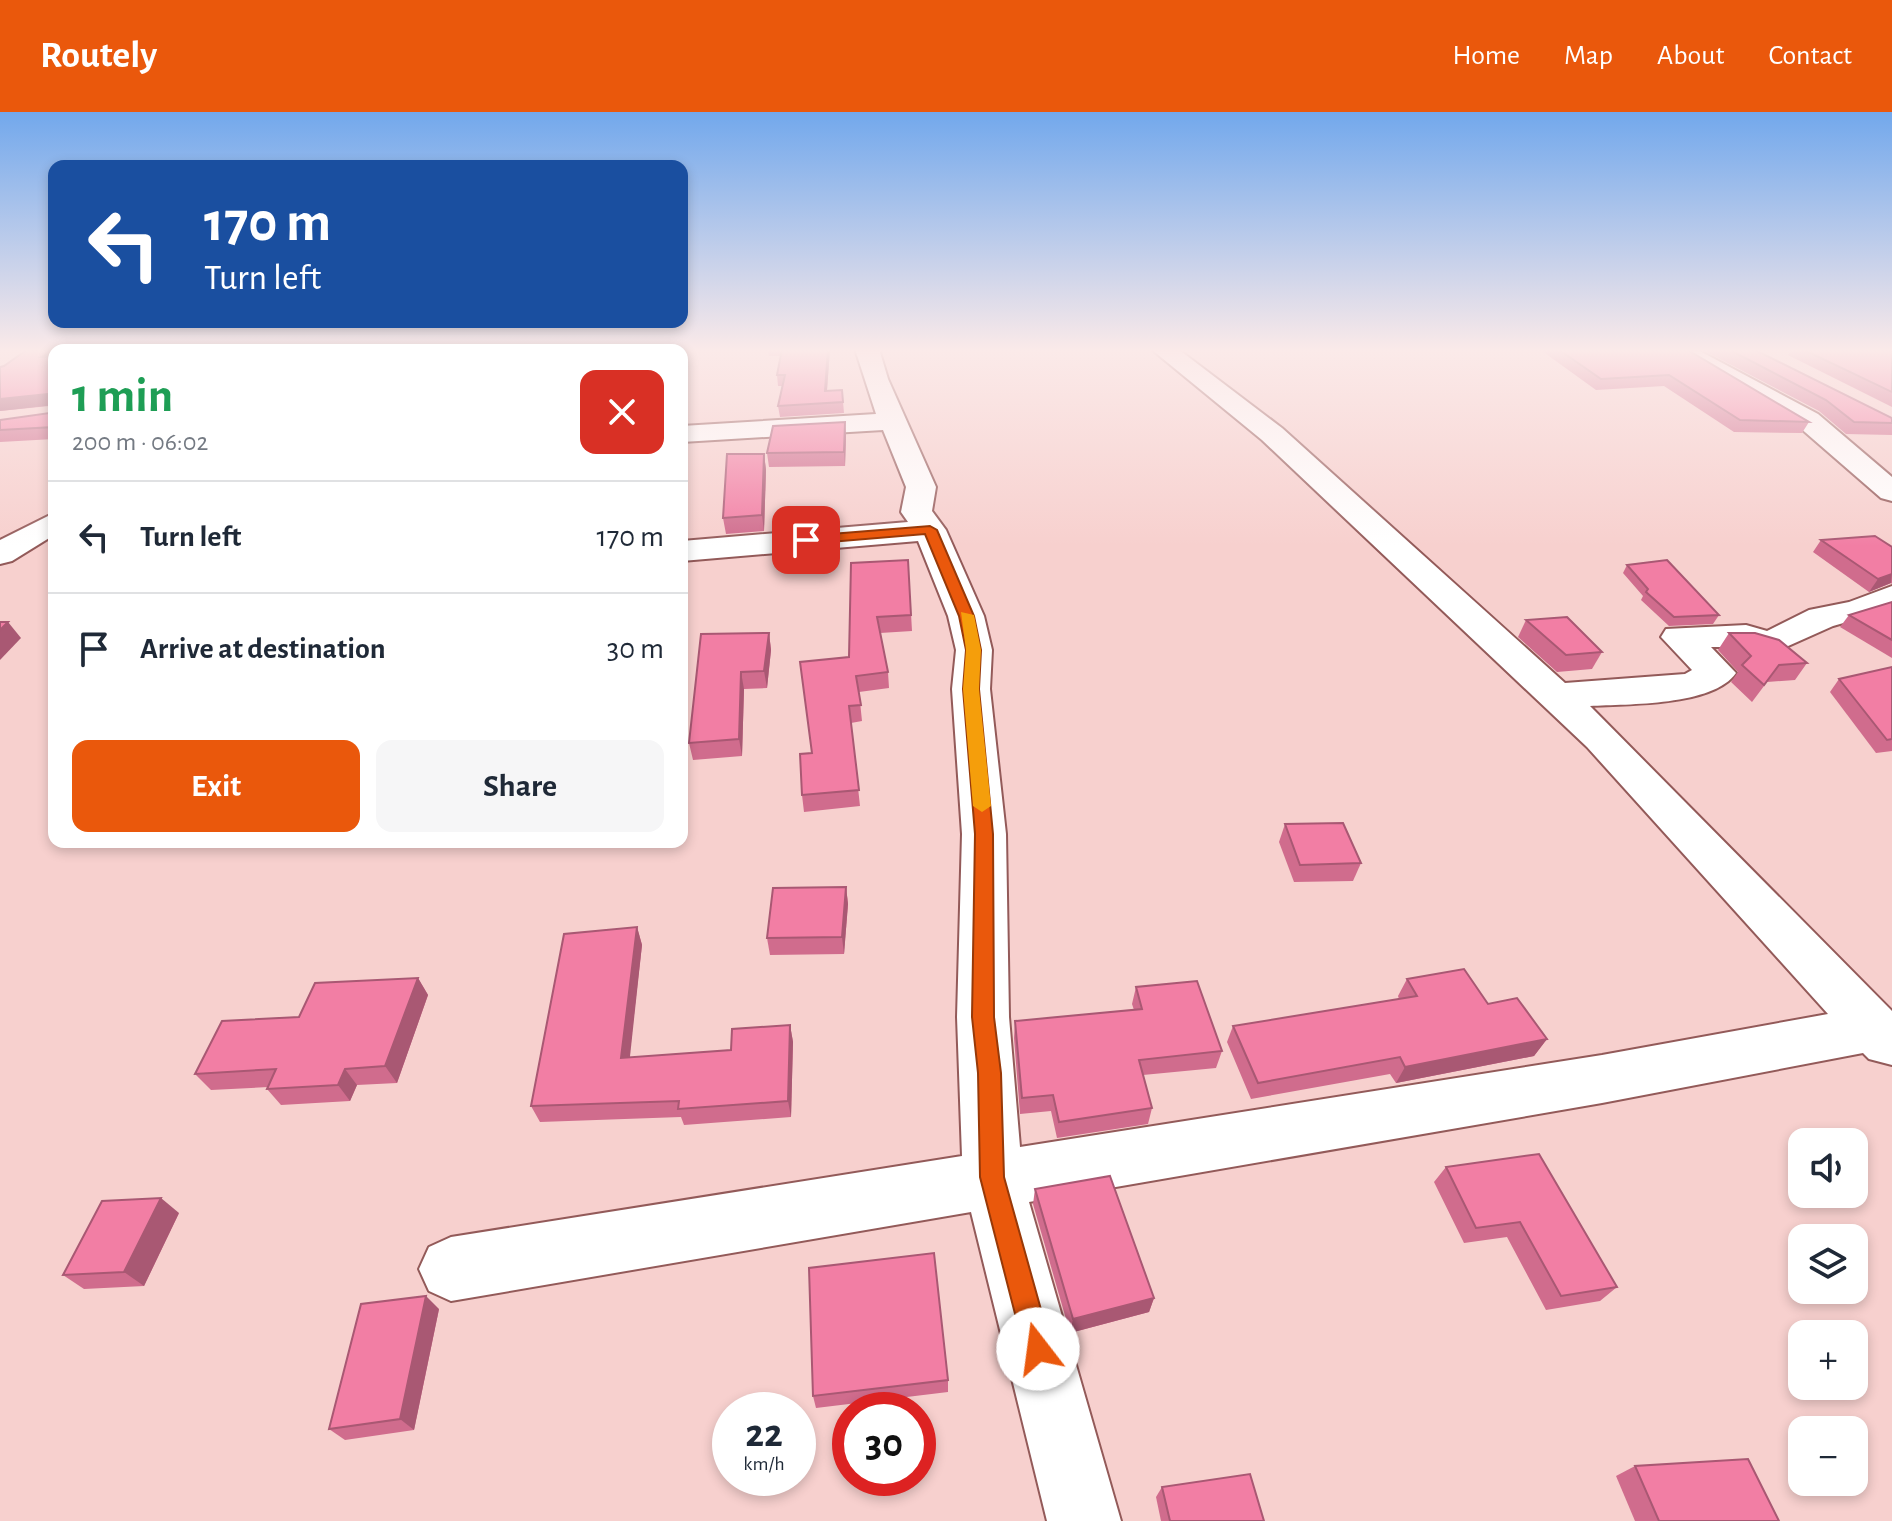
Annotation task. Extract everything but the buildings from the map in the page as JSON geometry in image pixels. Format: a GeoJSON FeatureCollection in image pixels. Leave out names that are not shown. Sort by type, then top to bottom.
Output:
{"type":"FeatureCollection","features":[{"type":"Feature","properties":{"kind":"street"},"geometry":{"type":"LineString","coordinates":[[890,415],[921,487],[916,512],[930,530],[966,616],[974,650],[971,689],[984,834],[983,1017],[989,1073],[992,1177],[1084,1521]]}},
{"type":"Feature","properties":{"kind":"street"},"geometry":{"type":"LineString","coordinates":[[1247,415],[1272,434],[1601,738],[1882,1038]]}},
{"type":"Feature","properties":{"kind":"street"},"geometry":{"type":"LineString","coordinates":[[1798,415],[1892,492]]}},
{"type":"Feature","properties":{"kind":"street"},"geometry":{"type":"LineString","coordinates":[[688,434],[893,421]]}},
{"type":"Feature","properties":{"kind":"street"},"geometry":{"type":"LineString","coordinates":[[0,554],[48,526]]}},
{"type":"Feature","properties":{"kind":"street"},"geometry":{"type":"LineString","coordinates":[[688,550],[930,530]]}},
{"type":"Feature","properties":{"kind":"street"},"geometry":{"type":"LineString","coordinates":[[1556,696],[1694,684],[1717,673],[1679,637],[1746,636],[1770,643],[1822,618],[1859,610],[1892,596]]}},
{"type":"Feature","properties":{"kind":"street"},"geometry":{"type":"LineString","coordinates":[[451,1269],[992,1177],[1602,1079],[1882,1038]]}},
{"type":"Feature","properties":{"kind":"slow traffic"},"geometry":{"type":"LineString","coordinates":[[966,615],[974,650],[971,689],[982,806]]}},
{"type":"Feature","properties":{"kind":"route"},"geometry":{"type":"LineString","coordinates":[[806,540],[930,530],[966,616],[974,650],[971,689],[984,834],[983,1017],[989,1073],[992,1177],[1038,1349]]}}]}
